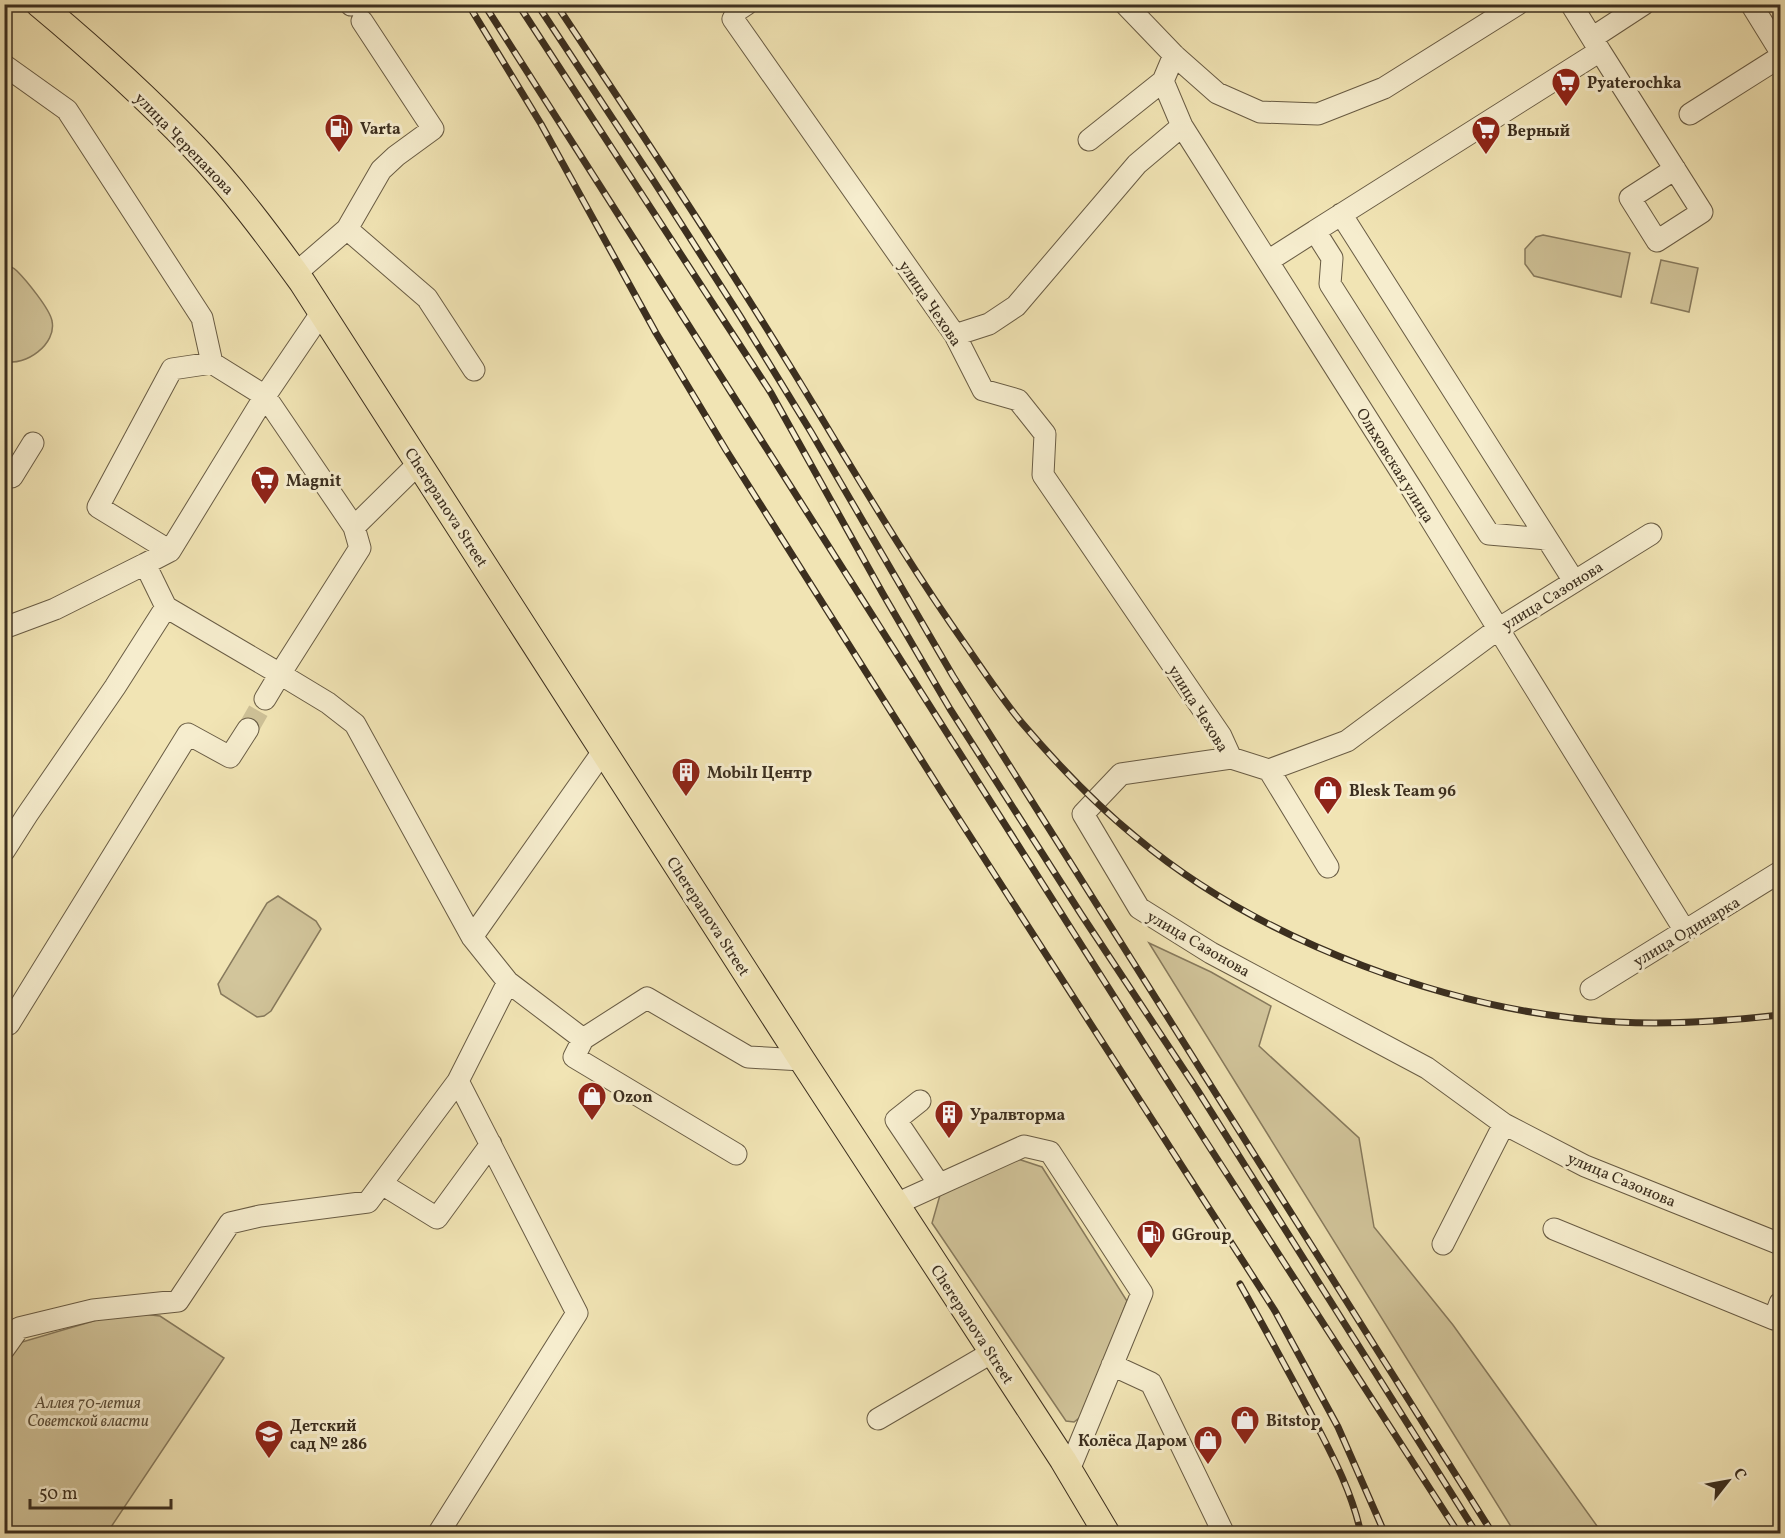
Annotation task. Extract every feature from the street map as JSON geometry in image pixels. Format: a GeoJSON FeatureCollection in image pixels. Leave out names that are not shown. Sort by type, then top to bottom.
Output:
{"type":"FeatureCollection","features":[{"type":"Feature","properties":{"kind":"main road","name":"улица Черепанова"},"geometry":{"type":"LineString","coordinates":[[39,4],[95,51],[194,147],[254,218],[322,312]]}},
{"type":"Feature","properties":{"kind":"main road","name":"Cherepanova Street"},"geometry":{"type":"LineString","coordinates":[[322,312],[802,1060],[1069,1470],[1107,1533]]}},
{"type":"Feature","properties":{"kind":"street"},"geometry":{"type":"LineString","coordinates":[[1125,4],[1174,55],[1217,93],[1260,112],[1318,114],[1384,88],[1518,4]]}},
{"type":"Feature","properties":{"kind":"street"},"geometry":{"type":"LineString","coordinates":[[1571,4],[1675,169]]}},
{"type":"Feature","properties":{"kind":"street"},"geometry":{"type":"LineString","coordinates":[[1268,261],[1596,44],[1644,4]]}},
{"type":"Feature","properties":{"kind":"street"},"geometry":{"type":"LineString","coordinates":[[1751,4],[1780,51]]}},
{"type":"Feature","properties":{"kind":"street","name":"улица Чехова"},"geometry":{"type":"LineString","coordinates":[[740,12],[955,335],[983,390],[1018,400],[1045,434],[1043,475],[1221,736],[1231,758]]}},
{"type":"Feature","properties":{"kind":"street"},"geometry":{"type":"LineString","coordinates":[[296,273],[347,229],[381,170],[433,129],[362,21]]}},
{"type":"Feature","properties":{"kind":"street"},"geometry":{"type":"LineString","coordinates":[[1089,140],[1162,81],[1174,55]]}},
{"type":"Feature","properties":{"kind":"street"},"geometry":{"type":"LineString","coordinates":[[1690,114],[1780,57]]}},
{"type":"Feature","properties":{"kind":"street"},"geometry":{"type":"LineString","coordinates":[[4,65],[68,110],[202,318],[212,363]]}},
{"type":"Feature","properties":{"kind":"street","name":"Ольховская улица"},"geometry":{"type":"LineString","coordinates":[[1162,81],[1182,126],[1685,931]]}},
{"type":"Feature","properties":{"kind":"street"},"geometry":{"type":"LineString","coordinates":[[955,335],[989,324],[1016,306],[1137,164],[1182,126]]}},
{"type":"Feature","properties":{"kind":"street"},"geometry":{"type":"LineString","coordinates":[[1341,214],[1574,581]]}},
{"type":"Feature","properties":{"kind":"street"},"geometry":{"type":"LineString","coordinates":[[347,229],[428,298],[474,370]]}},
{"type":"Feature","properties":{"kind":"street"},"geometry":{"type":"LineString","coordinates":[[1315,231],[1332,258],[1330,284],[1489,534],[1547,539]]}},
{"type":"Feature","properties":{"kind":"street"},"geometry":{"type":"LineString","coordinates":[[4,628],[55,609],[170,551],[265,396],[322,312]]}},
{"type":"Feature","properties":{"kind":"street"},"geometry":{"type":"LineString","coordinates":[[170,551],[98,507],[172,369],[212,363],[265,396],[354,527],[360,548],[265,699]]}},
{"type":"Feature","properties":{"kind":"street"},"geometry":{"type":"LineString","coordinates":[[4,472],[12,477],[33,443]]}},
{"type":"Feature","properties":{"kind":"street"},"geometry":{"type":"LineString","coordinates":[[354,527],[419,463]]}},
{"type":"Feature","properties":{"kind":"street","name":"улица Сазонова"},"geometry":{"type":"LineString","coordinates":[[1651,534],[1498,629],[1347,741],[1269,770],[1231,758],[1121,774],[1083,814],[1139,908],[1211,953],[1427,1068],[1504,1124],[1585,1166],[1780,1244]]}},
{"type":"Feature","properties":{"kind":"street"},"geometry":{"type":"LineString","coordinates":[[145,564],[166,607],[328,703],[355,724],[472,937],[508,982],[583,1039]]}},
{"type":"Feature","properties":{"kind":"street"},"geometry":{"type":"LineString","coordinates":[[4,851],[166,607]]}},
{"type":"Feature","properties":{"kind":"street"},"geometry":{"type":"LineString","coordinates":[[9,1024],[188,734],[230,756],[249,729]]}},
{"type":"Feature","properties":{"kind":"street"},"geometry":{"type":"LineString","coordinates":[[472,937],[604,750]]}},
{"type":"Feature","properties":{"kind":"street"},"geometry":{"type":"LineString","coordinates":[[1269,770],[1328,867]]}},
{"type":"Feature","properties":{"kind":"street","name":"улица Одинарка"},"geometry":{"type":"LineString","coordinates":[[1591,989],[1780,872]]}},
{"type":"Feature","properties":{"kind":"street"},"geometry":{"type":"LineString","coordinates":[[4,1349],[19,1328],[93,1310],[178,1301],[230,1223],[260,1216],[368,1202],[458,1081],[508,982]]}},
{"type":"Feature","properties":{"kind":"street"},"geometry":{"type":"LineString","coordinates":[[736,1154],[574,1056],[583,1039],[647,998],[748,1057],[802,1060]]}},
{"type":"Feature","properties":{"kind":"street"},"geometry":{"type":"LineString","coordinates":[[438,1533],[578,1313],[458,1081]]}},
{"type":"Feature","properties":{"kind":"street"},"geometry":{"type":"LineString","coordinates":[[920,1101],[896,1120],[939,1184]]}},
{"type":"Feature","properties":{"kind":"street"},"geometry":{"type":"LineString","coordinates":[[1443,1244],[1504,1124]]}},
{"type":"Feature","properties":{"kind":"street"},"geometry":{"type":"LineString","coordinates":[[382,1184],[437,1218],[491,1144]]}},
{"type":"Feature","properties":{"kind":"street"},"geometry":{"type":"LineString","coordinates":[[896,1204],[1024,1146],[1050,1152],[1142,1293],[1069,1470]]}},
{"type":"Feature","properties":{"kind":"street"},"geometry":{"type":"LineString","coordinates":[[1554,1229],[1774,1319],[1780,1303]]}},
{"type":"Feature","properties":{"kind":"street"},"geometry":{"type":"LineString","coordinates":[[878,1419],[992,1353]]}},
{"type":"Feature","properties":{"kind":"street"},"geometry":{"type":"LineString","coordinates":[[1112,1365],[1151,1383],[1224,1533]]}},
{"type":"Feature","properties":{"kind":"green space"},"geometry":{"type":"Polygon","coordinates":[[[1543,235],[1630,253],[1621,297],[1534,276],[1525,264],[1525,249],[1536,237],[1543,235]]]}},
{"type":"Feature","properties":{"kind":"green space"},"geometry":{"type":"Polygon","coordinates":[[[1661,260],[1698,268],[1689,312],[1651,303],[1661,260]]]}},
{"type":"Feature","properties":{"kind":"green space"},"geometry":{"type":"Polygon","coordinates":[[[5,264],[16,270],[32,288],[47,309],[52,321],[50,338],[45,345],[30,357],[13,362],[5,361],[5,264]]]}},
{"type":"Feature","properties":{"kind":"green space"},"geometry":{"type":"Polygon","coordinates":[[[278,896],[316,921],[321,929],[271,1011],[264,1016],[257,1017],[221,994],[218,984],[267,903],[278,896]]]}},
{"type":"Feature","properties":{"kind":"green space"},"geometry":{"type":"Polygon","coordinates":[[[1149,943],[1211,972],[1271,1006],[1259,1046],[1359,1138],[1374,1227],[1453,1325],[1602,1533],[1515,1533],[1149,943]]]}},
{"type":"Feature","properties":{"kind":"green space"},"geometry":{"type":"Polygon","coordinates":[[[1018,1159],[1042,1167],[1127,1301],[1083,1415],[1074,1422],[1066,1421],[932,1223],[940,1195],[1018,1159]]]}},
{"type":"Feature","properties":{"kind":"green space","name":"Аллея 70-летия Советской власти"},"geometry":{"type":"Polygon","coordinates":[[[124,1312],[160,1316],[224,1358],[107,1533],[5,1534],[5,1347],[124,1312]]]}},
{"type":"Feature","properties":{"kind":"tunnel"},"geometry":{"type":"LineString","coordinates":[[248,729],[265,699]]}},
{"type":"Feature","properties":{"kind":"railway"},"geometry":{"type":"LineString","coordinates":[[468,4],[541,124],[656,333],[726,450],[941,791],[1275,1311],[1338,1427],[1385,1534]]}},
{"type":"Feature","properties":{"kind":"railway"},"geometry":{"type":"LineString","coordinates":[[484,4],[1203,1137],[1459,1534]]}},
{"type":"Feature","properties":{"kind":"railway"},"geometry":{"type":"LineString","coordinates":[[518,4],[771,393],[950,709],[1198,1091],[1477,1534]]}},
{"type":"Feature","properties":{"kind":"railway"},"geometry":{"type":"LineString","coordinates":[[537,4],[740,316],[811,432],[953,676],[1493,1534]]}},
{"type":"Feature","properties":{"kind":"railway"},"geometry":{"type":"LineString","coordinates":[[556,4],[735,278],[921,579],[987,676],[1015,714],[1049,753],[1121,825],[1187,876],[1242,910],[1302,940],[1364,966],[1427,988],[1492,1004],[1556,1016],[1618,1022],[1699,1022],[1780,1015]]}},
{"type":"Feature","properties":{"kind":"railway"},"geometry":{"type":"LineString","coordinates":[[1240,1284],[1333,1458],[1352,1503],[1361,1534]]}},
{"type":"Feature","properties":{"kind":"place","name":"Pyaterochka"},"geometry":{"type":"Point","coordinates":[1566,108]}},
{"type":"Feature","properties":{"kind":"place","name":"Varta"},"geometry":{"type":"Point","coordinates":[339,154]}},
{"type":"Feature","properties":{"kind":"place","name":"Верный"},"geometry":{"type":"Point","coordinates":[1486,156]}},
{"type":"Feature","properties":{"kind":"place","name":"Magnit"},"geometry":{"type":"Point","coordinates":[265,506]}},
{"type":"Feature","properties":{"kind":"place","name":"Mobil1 Центр"},"geometry":{"type":"Point","coordinates":[686,798]}},
{"type":"Feature","properties":{"kind":"place","name":"Blesk Team 96"},"geometry":{"type":"Point","coordinates":[1328,816]}},
{"type":"Feature","properties":{"kind":"place","name":"Ozon"},"geometry":{"type":"Point","coordinates":[592,1122]}},
{"type":"Feature","properties":{"kind":"place","name":"Уралвторма"},"geometry":{"type":"Point","coordinates":[949,1140]}},
{"type":"Feature","properties":{"kind":"place","name":"GGroup"},"geometry":{"type":"Point","coordinates":[1151,1260]}},
{"type":"Feature","properties":{"kind":"place","name":"Bitstop"},"geometry":{"type":"Point","coordinates":[1245,1446]}},
{"type":"Feature","properties":{"kind":"place","name":"Детский сад № 286"},"geometry":{"type":"Point","coordinates":[269,1460]}},
{"type":"Feature","properties":{"kind":"place","name":"Колёса Даром"},"geometry":{"type":"Point","coordinates":[1208,1466]}}]}
